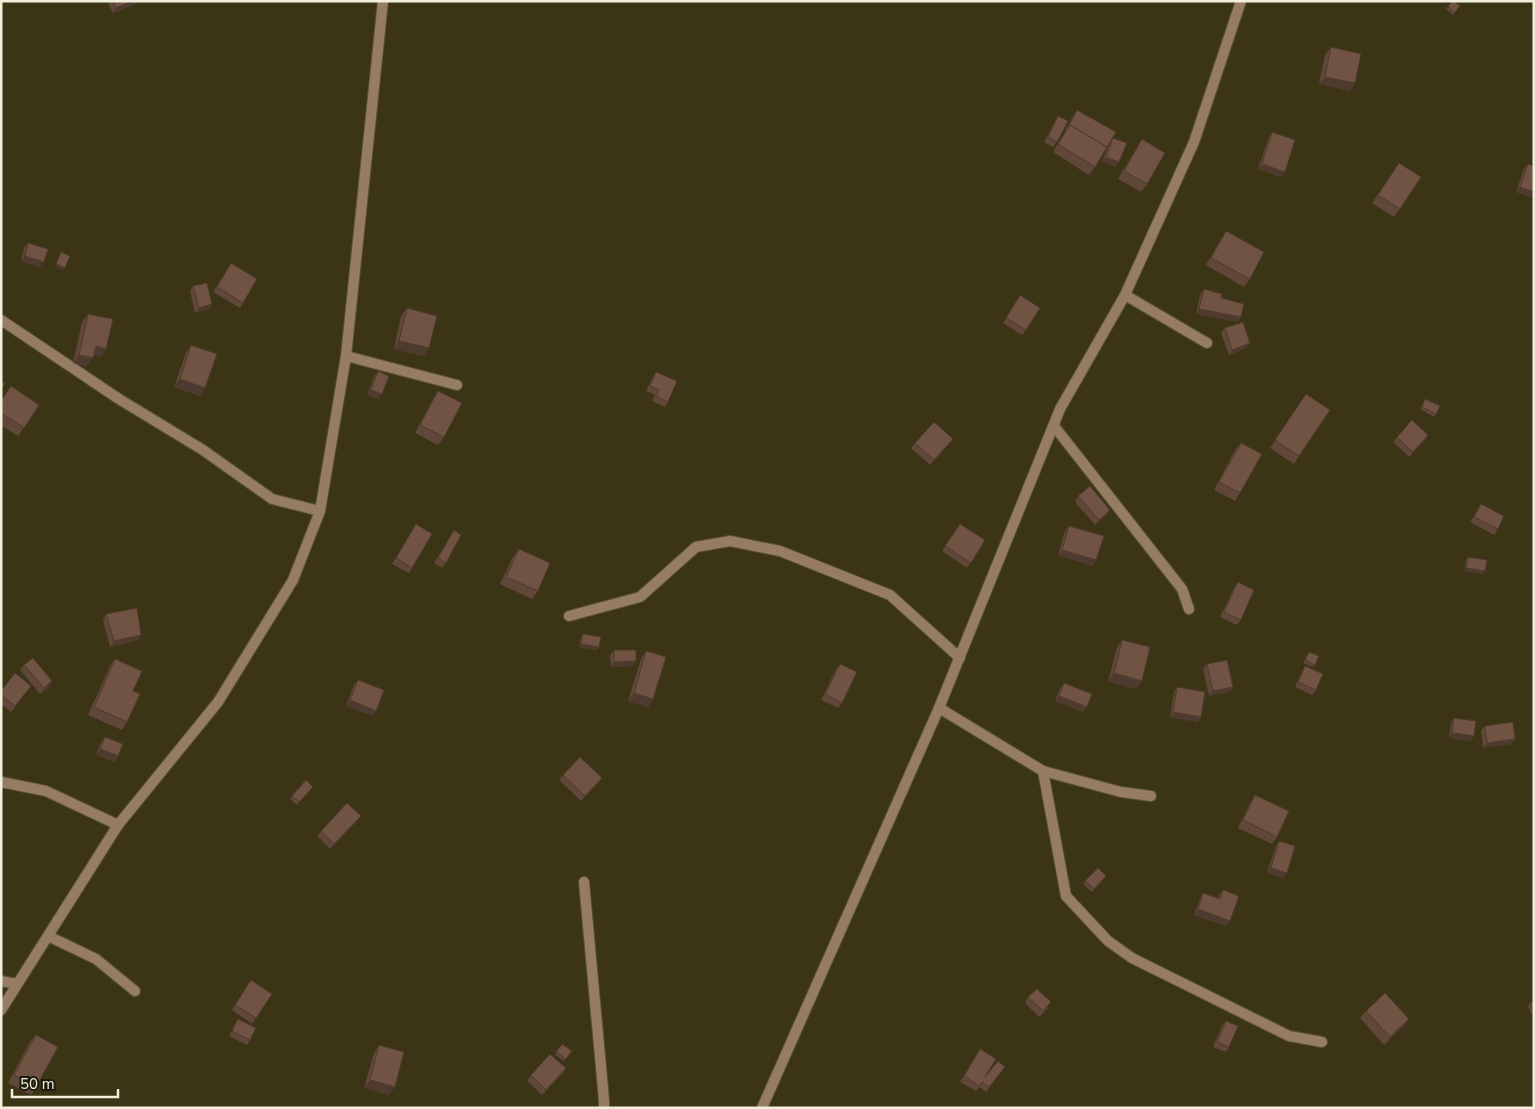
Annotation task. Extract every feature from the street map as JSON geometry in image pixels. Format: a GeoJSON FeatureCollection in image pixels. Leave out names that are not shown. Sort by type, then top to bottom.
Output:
{"type":"FeatureCollection","features":[{"type":"Feature","properties":{"kind":"street"},"geometry":{"type":"LineString","coordinates":[[1,1010],[118,825],[218,702],[293,580],[320,511],[346,356],[383,1]]}},
{"type":"Feature","properties":{"kind":"street"},"geometry":{"type":"LineString","coordinates":[[762,1108],[939,708],[1060,409],[1125,296],[1194,142],[1241,1]]}},
{"type":"Feature","properties":{"kind":"street"},"geometry":{"type":"LineString","coordinates":[[1125,296],[1207,343]]}},
{"type":"Feature","properties":{"kind":"street"},"geometry":{"type":"LineString","coordinates":[[1,320],[119,399],[202,450],[272,499],[320,511]]}},
{"type":"Feature","properties":{"kind":"street"},"geometry":{"type":"LineString","coordinates":[[346,356],[457,385]]}},
{"type":"Feature","properties":{"kind":"street"},"geometry":{"type":"LineString","coordinates":[[1054,426],[1182,589],[1189,609]]}},
{"type":"Feature","properties":{"kind":"street"},"geometry":{"type":"LineString","coordinates":[[569,616],[640,596],[696,547],[730,542],[780,551],[890,595],[960,658]]}},
{"type":"Feature","properties":{"kind":"street"},"geometry":{"type":"LineString","coordinates":[[939,708],[1043,771],[1121,792],[1151,796]]}},
{"type":"Feature","properties":{"kind":"street"},"geometry":{"type":"LineString","coordinates":[[1043,771],[1066,896],[1108,941],[1132,958],[1289,1036],[1322,1042]]}},
{"type":"Feature","properties":{"kind":"street"},"geometry":{"type":"LineString","coordinates":[[1,782],[46,791],[118,825]]}},
{"type":"Feature","properties":{"kind":"street"},"geometry":{"type":"LineString","coordinates":[[584,882],[604,1108]]}},
{"type":"Feature","properties":{"kind":"street"},"geometry":{"type":"LineString","coordinates":[[48,936],[96,959],[135,990]]}},
{"type":"Feature","properties":{"kind":"street"},"geometry":{"type":"LineString","coordinates":[[1,981],[18,984]]}},
{"type":"Feature","properties":{"kind":"building"},"geometry":{"type":"Polygon","coordinates":[[[113,1],[132,1],[116,8],[113,1]]]}},
{"type":"Feature","properties":{"kind":"building"},"geometry":{"type":"Polygon","coordinates":[[[1453,1],[1460,6],[1454,13],[1448,6],[1453,1]]]}},
{"type":"Feature","properties":{"kind":"building"},"geometry":{"type":"Polygon","coordinates":[[[1331,47],[1361,54],[1355,83],[1325,77],[1331,47]]]}},
{"type":"Feature","properties":{"kind":"building"},"geometry":{"type":"Polygon","coordinates":[[[1077,110],[1116,132],[1107,147],[1069,125],[1077,110]]]}},
{"type":"Feature","properties":{"kind":"building"},"geometry":{"type":"Polygon","coordinates":[[[1058,116],[1068,121],[1057,142],[1048,137],[1058,116]]]}},
{"type":"Feature","properties":{"kind":"building"},"geometry":{"type":"Polygon","coordinates":[[[1070,125],[1107,147],[1095,167],[1058,144],[1070,125]]]}},
{"type":"Feature","properties":{"kind":"building"},"geometry":{"type":"Polygon","coordinates":[[[1272,132],[1295,140],[1285,172],[1262,164],[1272,132]]]}},
{"type":"Feature","properties":{"kind":"building"},"geometry":{"type":"Polygon","coordinates":[[[1113,138],[1127,143],[1119,162],[1106,157],[1113,138]]]}},
{"type":"Feature","properties":{"kind":"building"},"geometry":{"type":"Polygon","coordinates":[[[1142,139],[1165,153],[1147,184],[1124,171],[1142,139]]]}},
{"type":"Feature","properties":{"kind":"building"},"geometry":{"type":"Polygon","coordinates":[[[1399,163],[1421,177],[1400,209],[1378,195],[1399,163]]]}},
{"type":"Feature","properties":{"kind":"building"},"geometry":{"type":"Polygon","coordinates":[[[1528,164],[1534,166],[1534,192],[1520,187],[1528,164]]]}},
{"type":"Feature","properties":{"kind":"building"},"geometry":{"type":"Polygon","coordinates":[[[1226,231],[1264,252],[1250,279],[1211,258],[1226,231]]]}},
{"type":"Feature","properties":{"kind":"building"},"geometry":{"type":"Polygon","coordinates":[[[28,243],[48,249],[44,262],[25,256],[28,243]]]}},
{"type":"Feature","properties":{"kind":"building"},"geometry":{"type":"Polygon","coordinates":[[[61,252],[70,256],[65,268],[56,264],[61,252]]]}},
{"type":"Feature","properties":{"kind":"building"},"geometry":{"type":"Polygon","coordinates":[[[231,263],[257,279],[243,303],[217,287],[231,263]]]}},
{"type":"Feature","properties":{"kind":"building"},"geometry":{"type":"Polygon","coordinates":[[[207,283],[212,304],[199,308],[193,286],[207,283]]]}},
{"type":"Feature","properties":{"kind":"building"},"geometry":{"type":"Polygon","coordinates":[[[1204,289],[1222,294],[1221,298],[1244,304],[1241,317],[1199,309],[1204,289]]]}},
{"type":"Feature","properties":{"kind":"building"},"geometry":{"type":"Polygon","coordinates":[[[1020,295],[1040,308],[1026,330],[1006,318],[1020,295]]]}},
{"type":"Feature","properties":{"kind":"building"},"geometry":{"type":"Polygon","coordinates":[[[407,308],[437,316],[429,348],[399,341],[407,308]]]}},
{"type":"Feature","properties":{"kind":"building"},"geometry":{"type":"Polygon","coordinates":[[[88,314],[113,319],[106,349],[96,346],[93,358],[79,355],[88,314]]]}},
{"type":"Feature","properties":{"kind":"building"},"geometry":{"type":"Polygon","coordinates":[[[1243,322],[1250,343],[1232,350],[1225,328],[1243,322]]]}},
{"type":"Feature","properties":{"kind":"building"},"geometry":{"type":"Polygon","coordinates":[[[191,345],[217,354],[205,388],[180,379],[191,345]]]}},
{"type":"Feature","properties":{"kind":"building"},"geometry":{"type":"Polygon","coordinates":[[[378,371],[389,376],[382,394],[371,390],[378,371]]]}},
{"type":"Feature","properties":{"kind":"building"},"geometry":{"type":"Polygon","coordinates":[[[656,372],[677,381],[668,402],[656,396],[659,390],[650,386],[656,372]]]}},
{"type":"Feature","properties":{"kind":"building"},"geometry":{"type":"Polygon","coordinates":[[[11,386],[39,405],[24,428],[1,413],[1,401],[11,386]]]}},
{"type":"Feature","properties":{"kind":"building"},"geometry":{"type":"Polygon","coordinates":[[[438,391],[462,403],[444,437],[420,425],[438,391]]]}},
{"type":"Feature","properties":{"kind":"building"},"geometry":{"type":"Polygon","coordinates":[[[1306,394],[1330,410],[1299,456],[1275,440],[1306,394]]]}},
{"type":"Feature","properties":{"kind":"building"},"geometry":{"type":"Polygon","coordinates":[[[1425,399],[1440,406],[1436,414],[1422,407],[1425,399]]]}},
{"type":"Feature","properties":{"kind":"building"},"geometry":{"type":"Polygon","coordinates":[[[1412,420],[1428,435],[1413,452],[1397,437],[1412,420]]]}},
{"type":"Feature","properties":{"kind":"building"},"geometry":{"type":"Polygon","coordinates":[[[934,422],[953,439],[934,460],[915,443],[934,422]]]}},
{"type":"Feature","properties":{"kind":"building"},"geometry":{"type":"Polygon","coordinates":[[[1241,443],[1262,454],[1240,493],[1219,482],[1241,443]]]}},
{"type":"Feature","properties":{"kind":"building"},"geometry":{"type":"Polygon","coordinates":[[[1090,486],[1110,510],[1099,520],[1078,496],[1090,486]]]}},
{"type":"Feature","properties":{"kind":"building"},"geometry":{"type":"Polygon","coordinates":[[[1481,504],[1504,516],[1498,529],[1474,517],[1481,504]]]}},
{"type":"Feature","properties":{"kind":"building"},"geometry":{"type":"Polygon","coordinates":[[[416,524],[432,534],[412,568],[396,558],[416,524]]]}},
{"type":"Feature","properties":{"kind":"building"},"geometry":{"type":"Polygon","coordinates":[[[960,524],[985,540],[971,563],[945,546],[960,524]]]}},
{"type":"Feature","properties":{"kind":"building"},"geometry":{"type":"Polygon","coordinates":[[[1069,526],[1104,536],[1096,560],[1062,550],[1069,526]]]}},
{"type":"Feature","properties":{"kind":"building"},"geometry":{"type":"Polygon","coordinates":[[[454,530],[461,535],[446,563],[438,558],[454,530]]]}},
{"type":"Feature","properties":{"kind":"building"},"geometry":{"type":"Polygon","coordinates":[[[519,549],[550,563],[538,591],[506,577],[519,549]]]}},
{"type":"Feature","properties":{"kind":"building"},"geometry":{"type":"Polygon","coordinates":[[[1468,557],[1487,560],[1485,571],[1466,568],[1468,557]]]}},
{"type":"Feature","properties":{"kind":"building"},"geometry":{"type":"Polygon","coordinates":[[[1238,582],[1254,590],[1241,620],[1224,612],[1238,582]]]}},
{"type":"Feature","properties":{"kind":"building"},"geometry":{"type":"Polygon","coordinates":[[[137,608],[141,635],[114,641],[106,614],[137,608]]]}},
{"type":"Feature","properties":{"kind":"building"},"geometry":{"type":"Polygon","coordinates":[[[583,634],[601,637],[599,647],[581,644],[583,634]]]}},
{"type":"Feature","properties":{"kind":"building"},"geometry":{"type":"Polygon","coordinates":[[[1122,640],[1150,647],[1142,681],[1114,673],[1122,640]]]}},
{"type":"Feature","properties":{"kind":"building"},"geometry":{"type":"Polygon","coordinates":[[[614,650],[636,650],[636,661],[614,662],[614,650]]]}},
{"type":"Feature","properties":{"kind":"building"},"geometry":{"type":"Polygon","coordinates":[[[646,651],[666,657],[653,699],[634,693],[646,651]]]}},
{"type":"Feature","properties":{"kind":"building"},"geometry":{"type":"Polygon","coordinates":[[[1309,652],[1319,656],[1315,665],[1305,660],[1309,652]]]}},
{"type":"Feature","properties":{"kind":"building"},"geometry":{"type":"Polygon","coordinates":[[[33,658],[52,681],[44,688],[24,665],[33,658]]]}},
{"type":"Feature","properties":{"kind":"building"},"geometry":{"type":"Polygon","coordinates":[[[115,659],[142,671],[133,691],[140,694],[127,722],[94,707],[115,659]]]}},
{"type":"Feature","properties":{"kind":"building"},"geometry":{"type":"Polygon","coordinates":[[[1227,660],[1233,687],[1213,691],[1207,664],[1227,660]]]}},
{"type":"Feature","properties":{"kind":"building"},"geometry":{"type":"Polygon","coordinates":[[[840,664],[857,672],[842,703],[825,694],[840,664]]]}},
{"type":"Feature","properties":{"kind":"building"},"geometry":{"type":"Polygon","coordinates":[[[1305,666],[1323,674],[1316,690],[1298,682],[1305,666]]]}},
{"type":"Feature","properties":{"kind":"building"},"geometry":{"type":"Polygon","coordinates":[[[15,673],[31,686],[15,706],[1,695],[1,691],[15,673]]]}},
{"type":"Feature","properties":{"kind":"building"},"geometry":{"type":"Polygon","coordinates":[[[358,680],[384,690],[376,711],[350,700],[358,680]]]}},
{"type":"Feature","properties":{"kind":"building"},"geometry":{"type":"Polygon","coordinates":[[[1064,683],[1092,694],[1087,707],[1059,696],[1064,683]]]}},
{"type":"Feature","properties":{"kind":"building"},"geometry":{"type":"Polygon","coordinates":[[[1177,687],[1205,692],[1201,717],[1173,712],[1177,687]]]}},
{"type":"Feature","properties":{"kind":"building"},"geometry":{"type":"Polygon","coordinates":[[[1454,718],[1476,721],[1474,736],[1452,733],[1454,718]]]}},
{"type":"Feature","properties":{"kind":"building"},"geometry":{"type":"Polygon","coordinates":[[[1513,722],[1515,739],[1487,743],[1485,726],[1513,722]]]}},
{"type":"Feature","properties":{"kind":"building"},"geometry":{"type":"Polygon","coordinates":[[[105,737],[123,744],[118,756],[100,749],[105,737]]]}},
{"type":"Feature","properties":{"kind":"building"},"geometry":{"type":"Polygon","coordinates":[[[580,757],[602,778],[585,796],[563,775],[580,757]]]}},
{"type":"Feature","properties":{"kind":"building"},"geometry":{"type":"Polygon","coordinates":[[[306,780],[313,787],[299,802],[292,796],[306,780]]]}},
{"type":"Feature","properties":{"kind":"building"},"geometry":{"type":"Polygon","coordinates":[[[1255,795],[1289,811],[1277,837],[1243,820],[1255,795]]]}},
{"type":"Feature","properties":{"kind":"building"},"geometry":{"type":"Polygon","coordinates":[[[347,803],[361,816],[334,844],[321,831],[347,803]]]}},
{"type":"Feature","properties":{"kind":"building"},"geometry":{"type":"Polygon","coordinates":[[[1279,841],[1295,846],[1287,873],[1271,868],[1279,841]]]}},
{"type":"Feature","properties":{"kind":"building"},"geometry":{"type":"Polygon","coordinates":[[[1098,868],[1106,876],[1094,889],[1085,881],[1098,868]]]}},
{"type":"Feature","properties":{"kind":"building"},"geometry":{"type":"Polygon","coordinates":[[[1223,890],[1239,896],[1230,921],[1198,909],[1203,893],[1220,899],[1223,890]]]}},
{"type":"Feature","properties":{"kind":"building"},"geometry":{"type":"Polygon","coordinates":[[[251,980],[272,994],[256,1018],[235,1005],[251,980]]]}},
{"type":"Feature","properties":{"kind":"building"},"geometry":{"type":"Polygon","coordinates":[[[1037,989],[1051,1002],[1043,1011],[1028,997],[1037,989]]]}},
{"type":"Feature","properties":{"kind":"building"},"geometry":{"type":"Polygon","coordinates":[[[1385,993],[1409,1019],[1390,1037],[1366,1011],[1385,993]]]}},
{"type":"Feature","properties":{"kind":"building"},"geometry":{"type":"Polygon","coordinates":[[[1534,1002],[1534,1012],[1530,1003],[1534,1002]]]}},
{"type":"Feature","properties":{"kind":"building"},"geometry":{"type":"Polygon","coordinates":[[[238,1019],[256,1028],[250,1040],[232,1031],[238,1019]]]}},
{"type":"Feature","properties":{"kind":"building"},"geometry":{"type":"Polygon","coordinates":[[[1226,1021],[1238,1026],[1229,1047],[1217,1042],[1226,1021]]]}},
{"type":"Feature","properties":{"kind":"building"},"geometry":{"type":"Polygon","coordinates":[[[36,1035],[58,1047],[36,1087],[14,1075],[36,1035]]]}},
{"type":"Feature","properties":{"kind":"building"},"geometry":{"type":"Polygon","coordinates":[[[562,1044],[572,1051],[566,1059],[556,1052],[562,1044]]]}},
{"type":"Feature","properties":{"kind":"building"},"geometry":{"type":"Polygon","coordinates":[[[379,1045],[404,1052],[395,1087],[370,1080],[379,1045]]]}},
{"type":"Feature","properties":{"kind":"building"},"geometry":{"type":"Polygon","coordinates":[[[980,1049],[996,1059],[985,1077],[998,1061],[1005,1067],[989,1087],[982,1082],[979,1086],[964,1076],[980,1049]]]}},
{"type":"Feature","properties":{"kind":"building"},"geometry":{"type":"Polygon","coordinates":[[[550,1054],[566,1068],[546,1090],[531,1075],[550,1054]]]}}]}
